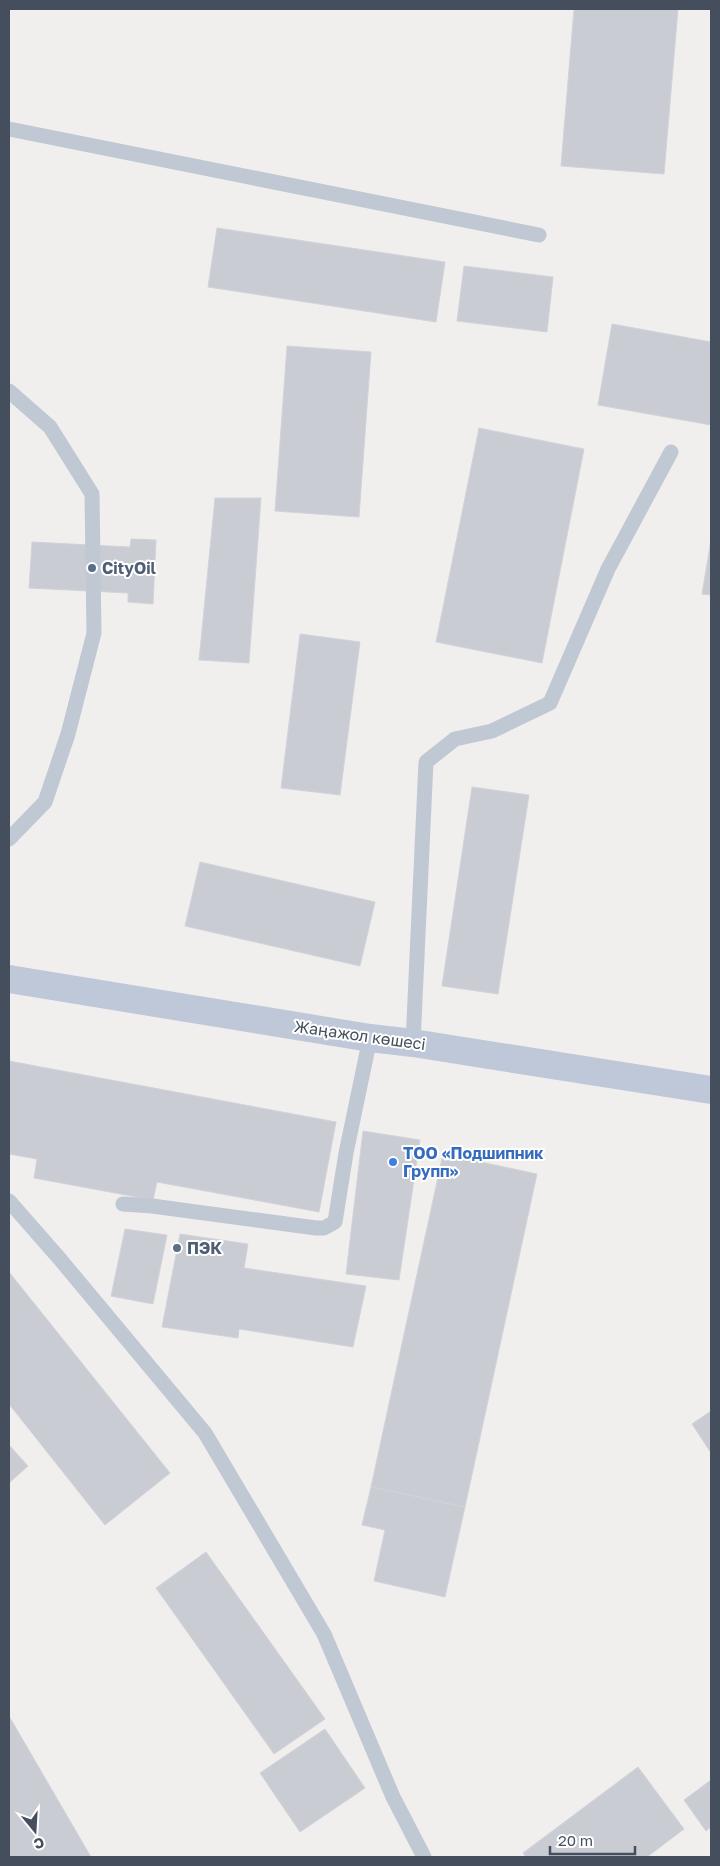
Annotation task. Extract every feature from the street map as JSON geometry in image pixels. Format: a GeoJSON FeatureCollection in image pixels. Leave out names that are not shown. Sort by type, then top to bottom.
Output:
{"type":"FeatureCollection","features":[{"type":"Feature","properties":{"kind":"main road","name":"Жаңажол көшесі"},"geometry":{"type":"LineString","coordinates":[[9,979],[370,1038],[413,1042],[711,1090]]}},
{"type":"Feature","properties":{"kind":"lane"},"geometry":{"type":"LineString","coordinates":[[9,129],[539,235]]}},
{"type":"Feature","properties":{"kind":"lane"},"geometry":{"type":"LineString","coordinates":[[9,391],[50,427],[92,494],[94,632],[68,734],[45,802],[9,839]]}},
{"type":"Feature","properties":{"kind":"lane"},"geometry":{"type":"LineString","coordinates":[[413,1042],[426,762],[455,739],[492,731],[550,703],[608,569],[671,452]]}},
{"type":"Feature","properties":{"kind":"lane"},"geometry":{"type":"LineString","coordinates":[[123,1204],[152,1206],[316,1228],[330,1226],[335,1222],[346,1153],[370,1038]]}},
{"type":"Feature","properties":{"kind":"lane"},"geometry":{"type":"LineString","coordinates":[[9,1201],[205,1433],[324,1634],[393,1797],[424,1857]]}},
{"type":"Feature","properties":{"kind":"building"},"geometry":{"type":"Polygon","coordinates":[[[574,9],[678,9],[664,174],[561,166],[574,9]]]}},
{"type":"Feature","properties":{"kind":"building"},"geometry":{"type":"Polygon","coordinates":[[[217,228],[445,262],[436,322],[208,287],[217,228]]]}},
{"type":"Feature","properties":{"kind":"building"},"geometry":{"type":"Polygon","coordinates":[[[464,266],[553,277],[547,332],[457,321],[464,266]]]}},
{"type":"Feature","properties":{"kind":"building"},"geometry":{"type":"Polygon","coordinates":[[[612,324],[711,342],[711,425],[598,405],[612,324]]]}},
{"type":"Feature","properties":{"kind":"building"},"geometry":{"type":"Polygon","coordinates":[[[287,346],[371,352],[359,517],[275,511],[287,346]]]}},
{"type":"Feature","properties":{"kind":"building"},"geometry":{"type":"Polygon","coordinates":[[[479,428],[584,449],[542,663],[436,642],[479,428]]]}},
{"type":"Feature","properties":{"kind":"building"},"geometry":{"type":"Polygon","coordinates":[[[215,498],[261,498],[249,663],[199,660],[215,498]]]}},
{"type":"Feature","properties":{"kind":"building","name":"CityOil"},"geometry":{"type":"Polygon","coordinates":[[[131,539],[156,540],[153,604],[128,602],[128,593],[29,588],[32,542],[130,547],[131,539]]]}},
{"type":"Feature","properties":{"kind":"building"},"geometry":{"type":"Polygon","coordinates":[[[711,540],[711,595],[702,594],[711,540]]]}},
{"type":"Feature","properties":{"kind":"building"},"geometry":{"type":"Polygon","coordinates":[[[300,634],[360,642],[340,795],[281,788],[300,634]]]}},
{"type":"Feature","properties":{"kind":"building"},"geometry":{"type":"Polygon","coordinates":[[[472,787],[529,795],[498,994],[442,986],[472,787]]]}},
{"type":"Feature","properties":{"kind":"building"},"geometry":{"type":"Polygon","coordinates":[[[200,862],[375,902],[360,966],[185,926],[200,862]]]}},
{"type":"Feature","properties":{"kind":"building"},"geometry":{"type":"Polygon","coordinates":[[[9,1061],[336,1122],[319,1212],[157,1182],[153,1200],[34,1178],[37,1159],[9,1154],[9,1061]]]}},
{"type":"Feature","properties":{"kind":"building"},"geometry":{"type":"Polygon","coordinates":[[[363,1131],[420,1140],[399,1280],[346,1274],[363,1131]]]}},
{"type":"Feature","properties":{"kind":"building"},"geometry":{"type":"Polygon","coordinates":[[[443,1154],[537,1174],[465,1507],[371,1487],[443,1154]]]}},
{"type":"Feature","properties":{"kind":"building"},"geometry":{"type":"Polygon","coordinates":[[[125,1229],[167,1235],[153,1304],[111,1296],[125,1229]]]}},
{"type":"Feature","properties":{"kind":"building"},"geometry":{"type":"Polygon","coordinates":[[[180,1234],[248,1244],[244,1268],[366,1286],[353,1347],[239,1329],[238,1338],[162,1327],[180,1234]]]}},
{"type":"Feature","properties":{"kind":"building"},"geometry":{"type":"Polygon","coordinates":[[[9,1272],[170,1473],[105,1525],[9,1404],[9,1272]]]}},
{"type":"Feature","properties":{"kind":"building"},"geometry":{"type":"Polygon","coordinates":[[[711,1411],[711,1453],[692,1424],[711,1411]]]}},
{"type":"Feature","properties":{"kind":"building"},"geometry":{"type":"Polygon","coordinates":[[[9,1445],[28,1466],[9,1483],[9,1445]]]}},
{"type":"Feature","properties":{"kind":"building"},"geometry":{"type":"Polygon","coordinates":[[[371,1487],[465,1507],[445,1597],[374,1581],[385,1530],[362,1525],[371,1487]]]}},
{"type":"Feature","properties":{"kind":"building"},"geometry":{"type":"Polygon","coordinates":[[[206,1552],[325,1719],[274,1754],[156,1588],[206,1552]]]}},
{"type":"Feature","properties":{"kind":"building"},"geometry":{"type":"Polygon","coordinates":[[[9,1716],[91,1857],[9,1857],[9,1716]]]}},
{"type":"Feature","properties":{"kind":"building"},"geometry":{"type":"Polygon","coordinates":[[[325,1729],[365,1788],[300,1832],[260,1773],[325,1729]]]}},
{"type":"Feature","properties":{"kind":"building"},"geometry":{"type":"Polygon","coordinates":[[[638,1767],[684,1829],[647,1857],[526,1857],[523,1853],[638,1767]]]}},
{"type":"Feature","properties":{"kind":"building"},"geometry":{"type":"Polygon","coordinates":[[[711,1780],[711,1827],[706,1831],[684,1800],[711,1780]]]}},
{"type":"Feature","properties":{"kind":"place","name":"CityOil"},"geometry":{"type":"Point","coordinates":[92,568]}},
{"type":"Feature","properties":{"kind":"place","name":"ТОО «Подшипник Групп»"},"geometry":{"type":"Point","coordinates":[393,1162]}},
{"type":"Feature","properties":{"kind":"place","name":"ПЭК"},"geometry":{"type":"Point","coordinates":[177,1248]}}]}
